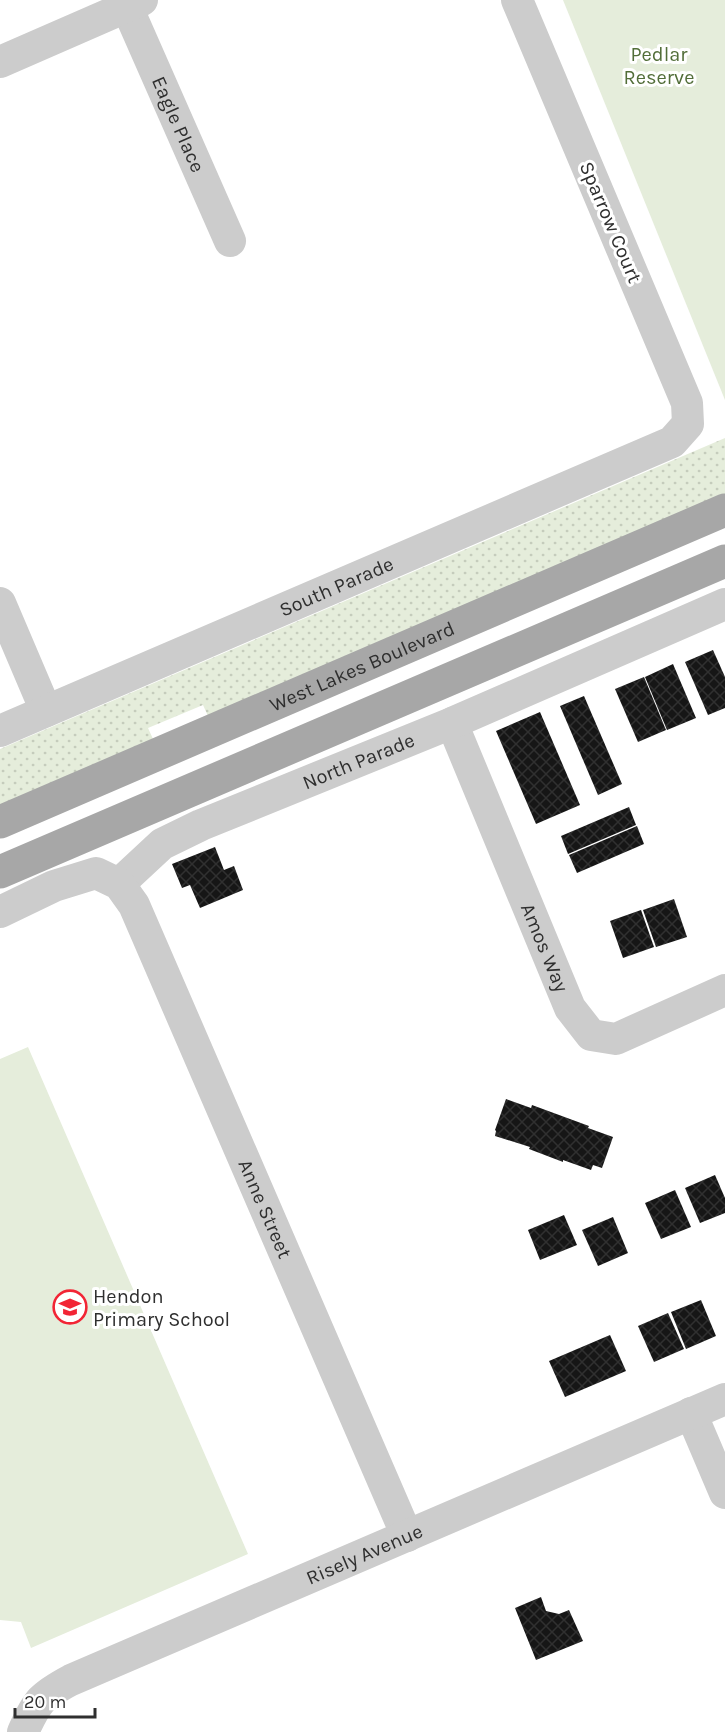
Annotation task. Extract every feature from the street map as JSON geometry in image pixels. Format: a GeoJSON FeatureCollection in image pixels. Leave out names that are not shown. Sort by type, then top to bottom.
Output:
{"type":"FeatureCollection","features":[{"type":"Feature","properties":{"kind":"main road","name":"West Lakes Boulevard"},"geometry":{"type":"LineString","coordinates":[[0,822],[725,510]]}},
{"type":"Feature","properties":{"kind":"main road"},"geometry":{"type":"LineString","coordinates":[[0,872],[725,561]]}},
{"type":"Feature","properties":{"kind":"street","name":"Sparrow Court"},"geometry":{"type":"LineString","coordinates":[[517,0],[687,403],[688,424],[672,442]]}},
{"type":"Feature","properties":{"kind":"street"},"geometry":{"type":"LineString","coordinates":[[0,62],[135,3]]}},
{"type":"Feature","properties":{"kind":"street","name":"Eagle Place"},"geometry":{"type":"LineString","coordinates":[[135,3],[230,241]]}},
{"type":"Feature","properties":{"kind":"street","name":"South Parade"},"geometry":{"type":"LineString","coordinates":[[0,731],[672,442]]}},
{"type":"Feature","properties":{"kind":"street"},"geometry":{"type":"LineString","coordinates":[[0,603],[46,711]]}},
{"type":"Feature","properties":{"kind":"street","name":"North Parade"},"geometry":{"type":"LineString","coordinates":[[119,884],[162,844],[201,825],[452,723],[725,604]]}},
{"type":"Feature","properties":{"kind":"street","name":"Amos Way"},"geometry":{"type":"LineString","coordinates":[[452,723],[570,1008],[591,1035],[616,1039],[725,990]]}},
{"type":"Feature","properties":{"kind":"street"},"geometry":{"type":"LineString","coordinates":[[1,911],[54,886],[96,873],[119,884]]}},
{"type":"Feature","properties":{"kind":"street","name":"Anne Street"},"geometry":{"type":"LineString","coordinates":[[119,884],[134,905],[407,1536]]}},
{"type":"Feature","properties":{"kind":"street","name":"Risely Avenue"},"geometry":{"type":"LineString","coordinates":[[23,1732],[35,1706],[51,1691],[71,1680],[725,1399]]}},
{"type":"Feature","properties":{"kind":"street"},"geometry":{"type":"LineString","coordinates":[[691,1413],[725,1493]]}},
{"type":"Feature","properties":{"kind":"green space","name":"Pedlar Reserve"},"geometry":{"type":"Polygon","coordinates":[[[563,0],[725,0],[725,400],[563,0]]]}},
{"type":"Feature","properties":{"kind":"green space"},"geometry":{"type":"Polygon","coordinates":[[[725,438],[725,494],[208,716],[203,705],[148,728],[153,739],[0,805],[0,749],[725,438]]]}},
{"type":"Feature","properties":{"kind":"green space","name":"Hendon Primary School"},"geometry":{"type":"Polygon","coordinates":[[[28,1047],[248,1554],[31,1648],[21,1622],[0,1620],[0,1059],[28,1047]]]}},
{"type":"Feature","properties":{"kind":"building"},"geometry":{"type":"Polygon","coordinates":[[[713,650],[725,677],[725,708],[708,715],[685,662],[713,650]]]}},
{"type":"Feature","properties":{"kind":"building"},"geometry":{"type":"Polygon","coordinates":[[[673,664],[696,718],[667,730],[645,677],[673,664]]]}},
{"type":"Feature","properties":{"kind":"building"},"geometry":{"type":"Polygon","coordinates":[[[644,677],[666,730],[638,742],[615,689],[644,677]]]}},
{"type":"Feature","properties":{"kind":"building"},"geometry":{"type":"Polygon","coordinates":[[[584,696],[622,784],[598,795],[560,706],[584,696]]]}},
{"type":"Feature","properties":{"kind":"building"},"geometry":{"type":"Polygon","coordinates":[[[540,712],[580,805],[536,824],[496,731],[540,712]]]}},
{"type":"Feature","properties":{"kind":"building"},"geometry":{"type":"Polygon","coordinates":[[[629,807],[636,825],[568,854],[561,836],[629,807]]]}},
{"type":"Feature","properties":{"kind":"building"},"geometry":{"type":"Polygon","coordinates":[[[637,826],[644,844],[577,873],[569,855],[637,826]]]}},
{"type":"Feature","properties":{"kind":"building"},"geometry":{"type":"Polygon","coordinates":[[[215,847],[224,870],[234,866],[243,890],[200,908],[190,885],[182,888],[172,864],[215,847]]]}},
{"type":"Feature","properties":{"kind":"building"},"geometry":{"type":"Polygon","coordinates":[[[674,899],[687,937],[656,947],[643,910],[674,899]]]}},
{"type":"Feature","properties":{"kind":"building"},"geometry":{"type":"Polygon","coordinates":[[[641,910],[654,947],[623,958],[610,921],[641,910]]]}},
{"type":"Feature","properties":{"kind":"building"},"geometry":{"type":"Polygon","coordinates":[[[506,1099],[531,1108],[532,1105],[613,1137],[602,1168],[593,1165],[591,1170],[563,1160],[563,1162],[529,1149],[530,1147],[495,1136],[506,1099]]]}},
{"type":"Feature","properties":{"kind":"building"},"geometry":{"type":"Polygon","coordinates":[[[715,1175],[725,1198],[725,1213],[700,1223],[685,1188],[715,1175]]]}},
{"type":"Feature","properties":{"kind":"building"},"geometry":{"type":"Polygon","coordinates":[[[675,1190],[691,1227],[661,1239],[645,1203],[675,1190]]]}},
{"type":"Feature","properties":{"kind":"building"},"geometry":{"type":"Polygon","coordinates":[[[564,1215],[577,1245],[540,1260],[528,1230],[564,1215]]]}},
{"type":"Feature","properties":{"kind":"building"},"geometry":{"type":"Polygon","coordinates":[[[613,1217],[628,1253],[598,1266],[582,1230],[613,1217]]]}},
{"type":"Feature","properties":{"kind":"building"},"geometry":{"type":"Polygon","coordinates":[[[701,1300],[716,1336],[686,1349],[671,1312],[701,1300]]]}},
{"type":"Feature","properties":{"kind":"building"},"geometry":{"type":"Polygon","coordinates":[[[668,1313],[684,1349],[654,1362],[638,1326],[668,1313]]]}},
{"type":"Feature","properties":{"kind":"building"},"geometry":{"type":"Polygon","coordinates":[[[610,1335],[626,1371],[565,1397],[549,1361],[610,1335]]]}},
{"type":"Feature","properties":{"kind":"building"},"geometry":{"type":"Polygon","coordinates":[[[541,1597],[546,1611],[559,1614],[569,1610],[583,1641],[536,1660],[515,1608],[541,1597]]]}},
{"type":"Feature","properties":{"kind":"place","name":"Hendon Primary School"},"geometry":{"type":"Point","coordinates":[70,1307]}}]}
